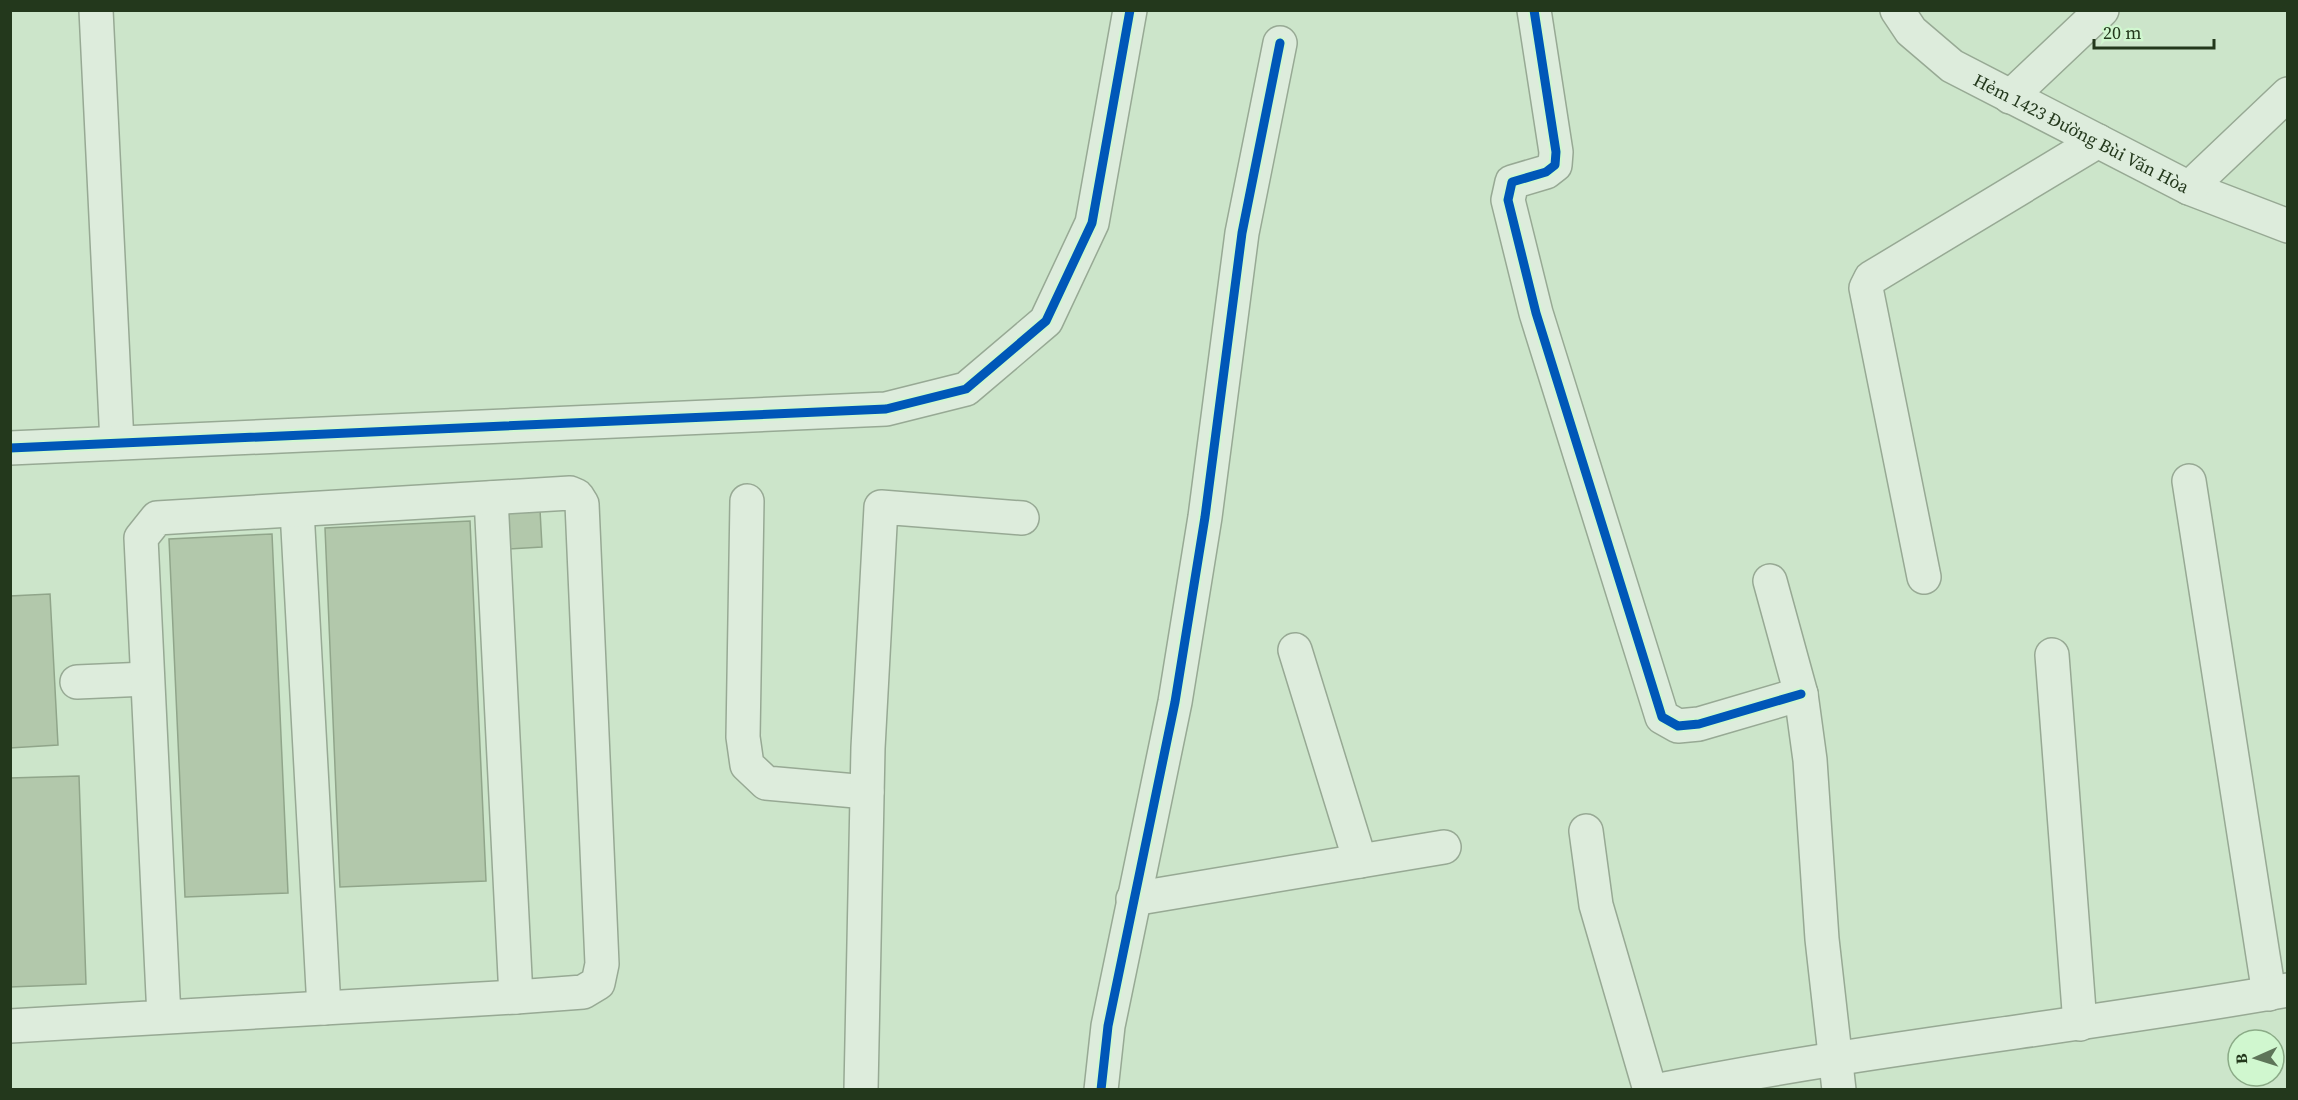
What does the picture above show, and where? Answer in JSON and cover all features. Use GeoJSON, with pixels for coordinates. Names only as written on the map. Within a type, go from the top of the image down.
{"type":"FeatureCollection","features":[{"type":"Feature","properties":{"kind":"street"},"geometry":{"type":"LineString","coordinates":[[96,10],[117,442]]}},
{"type":"Feature","properties":{"kind":"street"},"geometry":{"type":"LineString","coordinates":[[10,448],[886,409],[966,389],[1046,321],[1092,223],[1130,10]]}},
{"type":"Feature","properties":{"kind":"street"},"geometry":{"type":"LineString","coordinates":[[1534,10],[1556,152],[1555,165],[1546,172],[1512,182],[1508,200],[1536,313],[1662,717],[1678,726],[1699,724],[1801,694]]}},
{"type":"Feature","properties":{"kind":"street","name":"Hẻm 1423 Đường Bùi Văn Hòa"},"geometry":{"type":"LineString","coordinates":[[1896,10],[1911,31],[1952,66],[2189,188],[2288,226]]}},
{"type":"Feature","properties":{"kind":"street"},"geometry":{"type":"LineString","coordinates":[[2010,97],[2102,10]]}},
{"type":"Feature","properties":{"kind":"street"},"geometry":{"type":"LineString","coordinates":[[1101,1089],[1108,1026],[1174,702],[1207,506],[1242,233],[1280,44]]}},
{"type":"Feature","properties":{"kind":"street"},"geometry":{"type":"LineString","coordinates":[[2189,188],[2288,94]]}},
{"type":"Feature","properties":{"kind":"street"},"geometry":{"type":"LineString","coordinates":[[1924,577],[1866,288],[1871,278],[2098,141]]}},
{"type":"Feature","properties":{"kind":"street"},"geometry":{"type":"LineString","coordinates":[[1660,1089],[1836,1057],[2080,1024],[2278,992],[2190,482]]}},
{"type":"Feature","properties":{"kind":"street"},"geometry":{"type":"LineString","coordinates":[[10,1026],[516,997],[583,992],[598,983],[602,964],[582,504],[577,496],[570,493],[157,518],[141,538],[164,1017]]}},
{"type":"Feature","properties":{"kind":"street"},"geometry":{"type":"LineString","coordinates":[[491,498],[516,997]]}},
{"type":"Feature","properties":{"kind":"street"},"geometry":{"type":"LineString","coordinates":[[747,501],[743,737],[747,765],[766,783],[867,792]]}},
{"type":"Feature","properties":{"kind":"street"},"geometry":{"type":"LineString","coordinates":[[861,1089],[867,792],[881,507],[1022,518]]}},
{"type":"Feature","properties":{"kind":"street"},"geometry":{"type":"LineString","coordinates":[[297,510],[324,1008]]}},
{"type":"Feature","properties":{"kind":"street"},"geometry":{"type":"LineString","coordinates":[[1770,581],[1801,694],[1810,760],[1822,939],[1839,1089]]}},
{"type":"Feature","properties":{"kind":"street"},"geometry":{"type":"LineString","coordinates":[[1295,650],[1360,861]]}},
{"type":"Feature","properties":{"kind":"street"},"geometry":{"type":"LineString","coordinates":[[2052,654],[2080,1024]]}},
{"type":"Feature","properties":{"kind":"street"},"geometry":{"type":"LineString","coordinates":[[77,682],[147,679]]}},
{"type":"Feature","properties":{"kind":"street"},"geometry":{"type":"LineString","coordinates":[[1586,831],[1596,905],[1650,1089]]}},
{"type":"Feature","properties":{"kind":"street"},"geometry":{"type":"LineString","coordinates":[[1133,899],[1444,847]]}},
{"type":"Feature","properties":{"kind":"building"},"geometry":{"type":"Polygon","coordinates":[[[540,510],[542,547],[509,549],[506,512],[540,510]]]}},
{"type":"Feature","properties":{"kind":"building"},"geometry":{"type":"Polygon","coordinates":[[[470,521],[486,881],[340,887],[325,528],[470,521]]]}},
{"type":"Feature","properties":{"kind":"building"},"geometry":{"type":"Polygon","coordinates":[[[272,534],[288,893],[185,897],[169,539],[272,534]]]}},
{"type":"Feature","properties":{"kind":"building"},"geometry":{"type":"Polygon","coordinates":[[[50,594],[58,745],[10,748],[10,596],[50,594]]]}},
{"type":"Feature","properties":{"kind":"building"},"geometry":{"type":"Polygon","coordinates":[[[79,776],[86,984],[10,987],[10,778],[79,776]]]}},
{"type":"Feature","properties":{"kind":"cycle path"},"geometry":{"type":"LineString","coordinates":[[10,448],[886,409],[966,389],[1046,321],[1092,223],[1130,10]]}},
{"type":"Feature","properties":{"kind":"cycle path"},"geometry":{"type":"LineString","coordinates":[[1534,10],[1556,152],[1555,165],[1546,172],[1512,182],[1508,200],[1536,313],[1662,717],[1678,726],[1699,724],[1801,694]]}},
{"type":"Feature","properties":{"kind":"cycle path"},"geometry":{"type":"LineString","coordinates":[[1101,1090],[1108,1026],[1175,702],[1205,517],[1242,233],[1280,43]]}}]}
